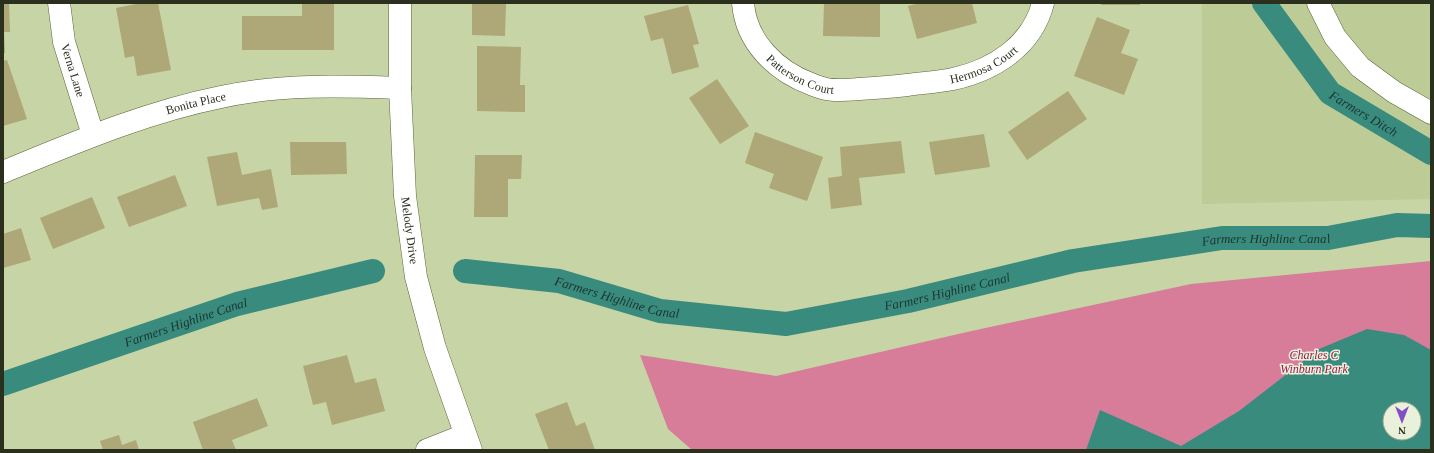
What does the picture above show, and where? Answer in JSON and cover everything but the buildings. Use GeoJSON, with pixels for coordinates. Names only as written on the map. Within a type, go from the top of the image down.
{"type":"FeatureCollection","features":[{"type":"Feature","properties":{"kind":"street","name":"Verna Lane"},"geometry":{"type":"LineString","coordinates":[[59,3],[64,42],[93,136]]}},
{"type":"Feature","properties":{"kind":"street","name":"Melody Drive"},"geometry":{"type":"LineString","coordinates":[[400,3],[400,88],[405,196],[416,277],[435,348],[468,443]]}},
{"type":"Feature","properties":{"kind":"street","name":"Patterson Court"},"geometry":{"type":"LineString","coordinates":[[743,3],[750,33],[757,44],[766,55],[786,72],[796,78],[825,89],[839,90],[896,86]]}},
{"type":"Feature","properties":{"kind":"street","name":"Hermosa Court"},"geometry":{"type":"LineString","coordinates":[[896,86],[952,79],[971,74],[996,63],[1008,56],[1026,38],[1041,12],[1043,3]]}},
{"type":"Feature","properties":{"kind":"street"},"geometry":{"type":"LineString","coordinates":[[1318,3],[1334,37],[1360,67],[1394,92],[1431,113]]}},
{"type":"Feature","properties":{"kind":"street","name":"Bonita Place"},"geometry":{"type":"LineString","coordinates":[[3,172],[93,136],[168,110],[222,96],[271,89],[310,86],[400,88]]}},
{"type":"Feature","properties":{"kind":"street"},"geometry":{"type":"LineString","coordinates":[[427,450],[468,443]]}},
{"type":"Feature","properties":{"kind":"shaded area"},"geometry":{"type":"Polygon","coordinates":[[[1202,3],[1431,3],[1431,199],[1202,204],[1202,3]]]}},
{"type":"Feature","properties":{"kind":"green space","name":"Charles C Winburn Park"},"geometry":{"type":"Polygon","coordinates":[[[1431,261],[1431,450],[692,450],[668,429],[640,355],[776,376],[967,332],[1191,284],[1431,261]]]}},
{"type":"Feature","properties":{"kind":"water"},"geometry":{"type":"Polygon","coordinates":[[[1367,329],[1404,335],[1431,350],[1430,450],[1086,450],[1100,410],[1181,446],[1239,411],[1319,349],[1367,329]]]}},
{"type":"Feature","properties":{"kind":"waterway","name":"Farmers Ditch"},"geometry":{"type":"LineString","coordinates":[[1264,3],[1330,93],[1431,153]]}},
{"type":"Feature","properties":{"kind":"waterway","name":"Farmers Highline Canal"},"geometry":{"type":"LineString","coordinates":[[465,271],[559,281],[660,311],[786,324],[908,301],[1073,261],[1222,238],[1328,238],[1397,225],[1431,226]]}},
{"type":"Feature","properties":{"kind":"waterway","name":"Farmers Highline Canal"},"geometry":{"type":"LineString","coordinates":[[3,384],[237,304],[373,271]]}}]}
